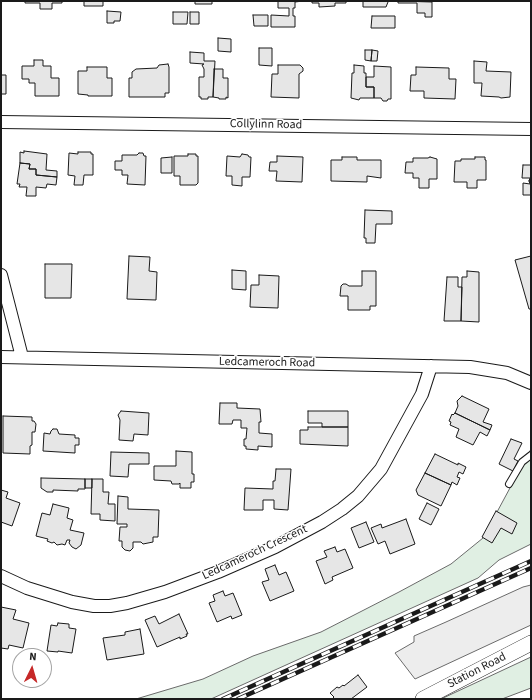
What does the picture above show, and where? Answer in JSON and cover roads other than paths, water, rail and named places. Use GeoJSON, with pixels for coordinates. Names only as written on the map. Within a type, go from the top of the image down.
{"type":"FeatureCollection","features":[{"type":"Feature","properties":{"kind":"street","name":"Collylinn Road"},"geometry":{"type":"LineString","coordinates":[[1,122],[531,129]]}},
{"type":"Feature","properties":{"kind":"street"},"geometry":{"type":"LineString","coordinates":[[1,275],[22,357]]}},
{"type":"Feature","properties":{"kind":"street","name":"Ledcameroch Road"},"geometry":{"type":"LineString","coordinates":[[1,357],[470,367],[507,373],[531,383]]}},
{"type":"Feature","properties":{"kind":"street","name":"Ledcameroch Crescent"},"geometry":{"type":"LineString","coordinates":[[1,576],[27,588],[72,602],[94,606],[110,606],[127,603],[165,592],[218,572],[275,547],[322,522],[358,496],[381,469],[422,394],[431,366]]}},
{"type":"Feature","properties":{"kind":"street","name":"Station Road"},"geometry":{"type":"LineString","coordinates":[[423,699],[531,643]]}},
{"type":"Feature","properties":{"kind":"lane"},"geometry":{"type":"LineString","coordinates":[[509,484],[522,462],[531,455]]}},
{"type":"Feature","properties":{"kind":"railway"},"geometry":{"type":"LineString","coordinates":[[223,699],[531,561]]}},
{"type":"Feature","properties":{"kind":"railway"},"geometry":{"type":"LineString","coordinates":[[238,699],[531,568]]}}]}
